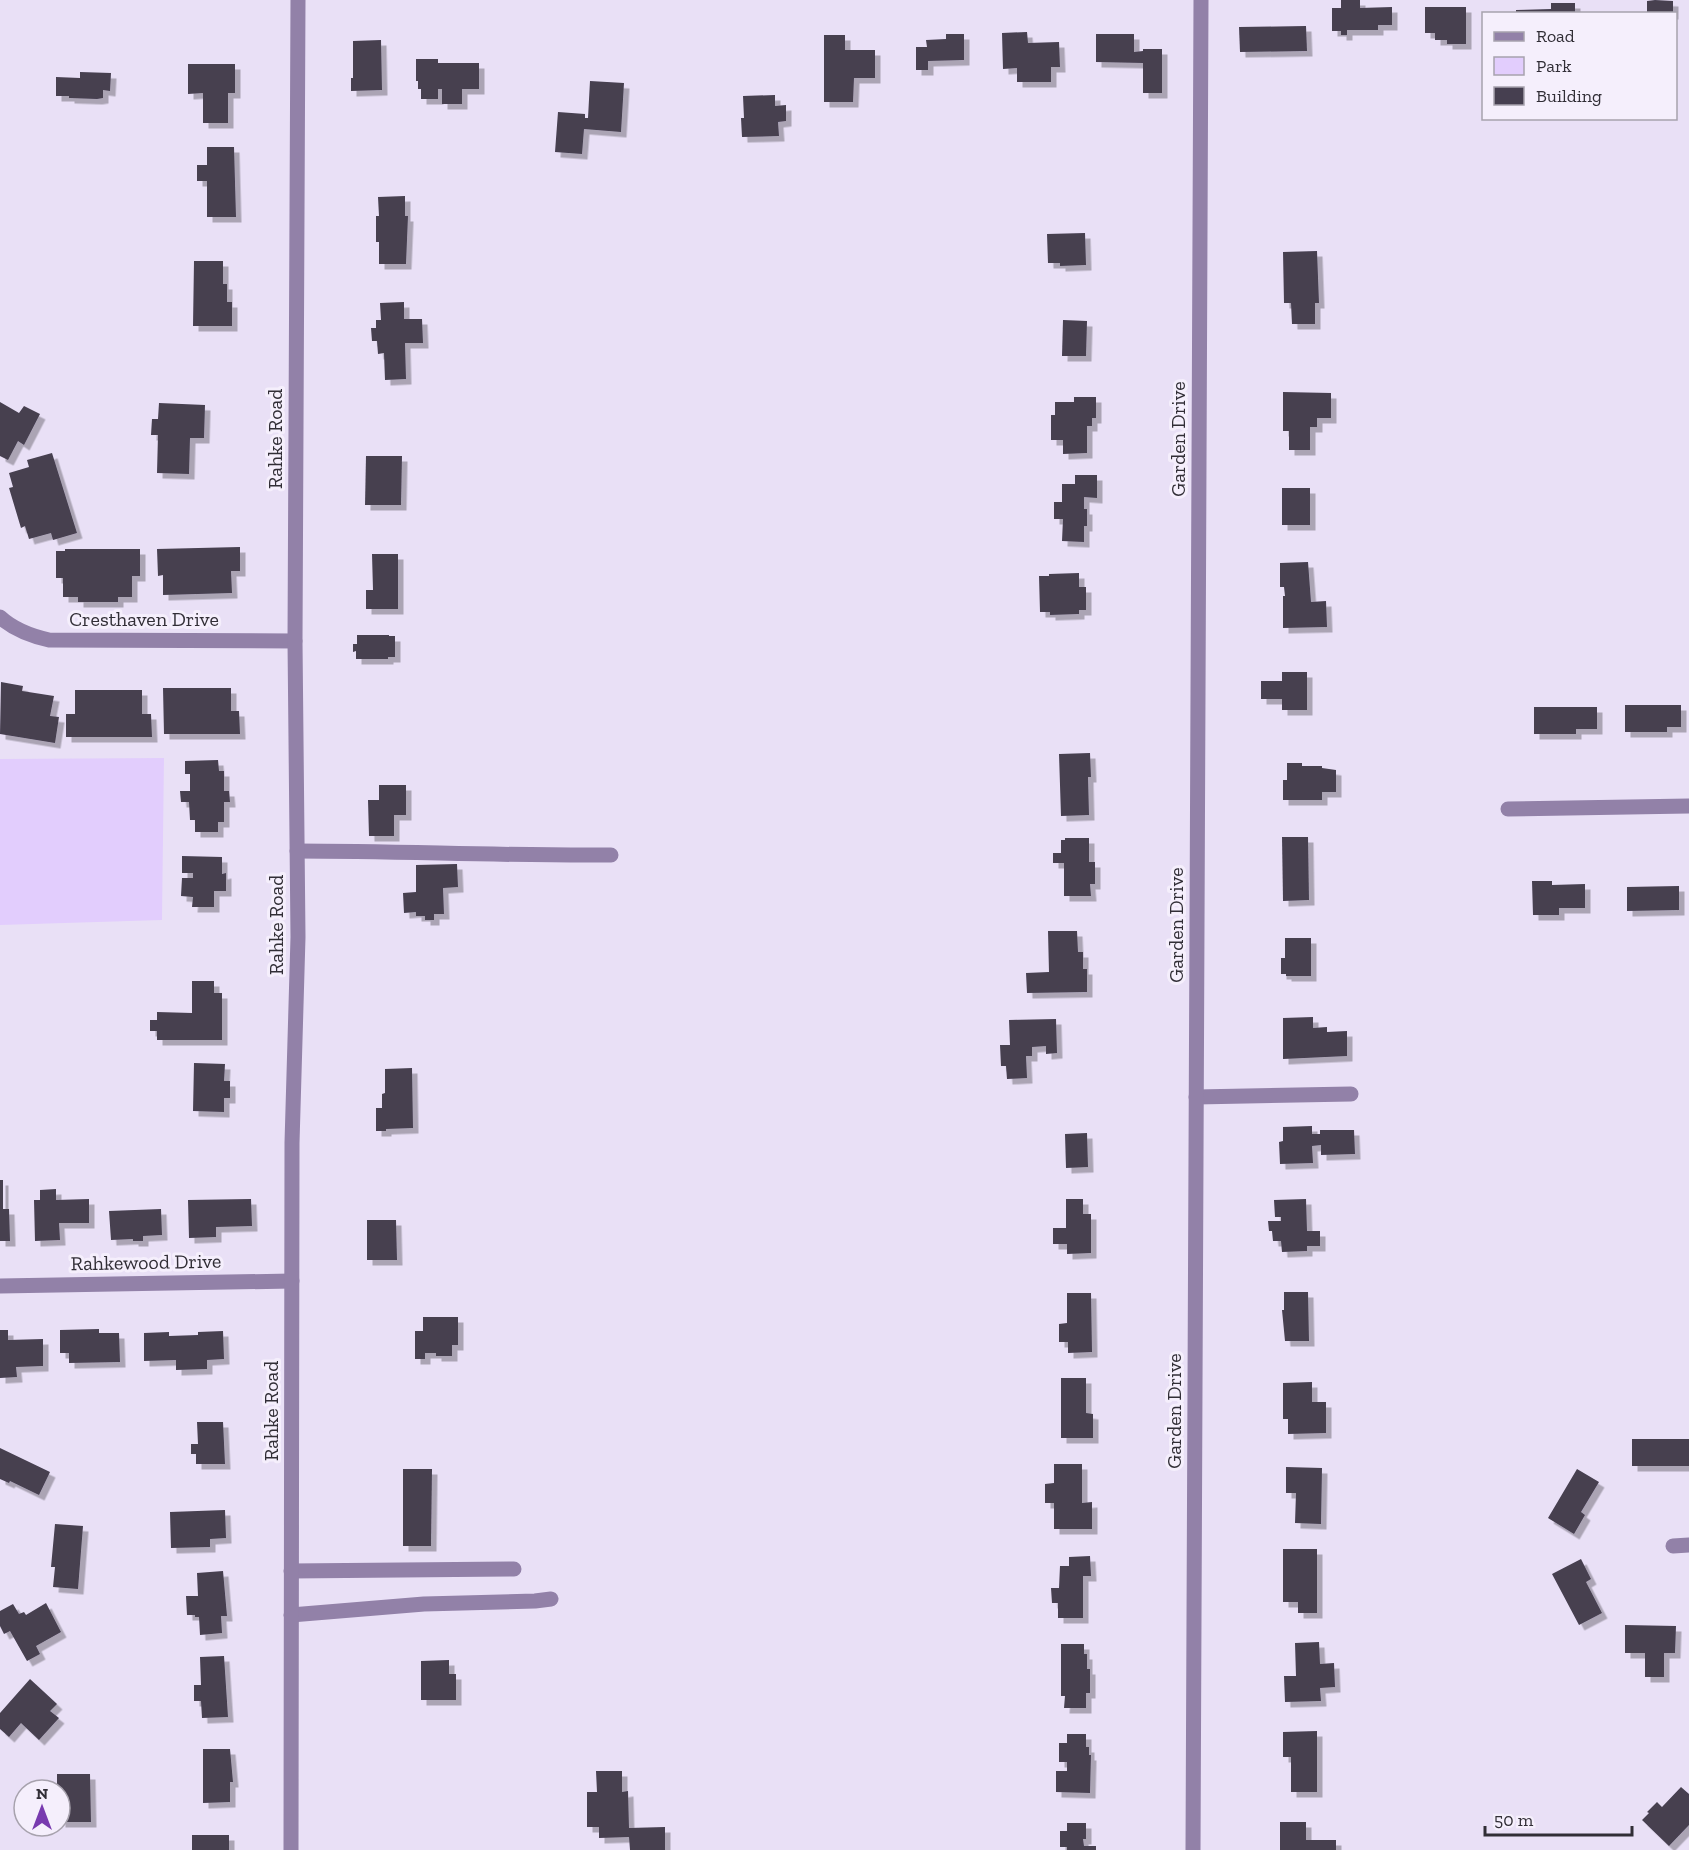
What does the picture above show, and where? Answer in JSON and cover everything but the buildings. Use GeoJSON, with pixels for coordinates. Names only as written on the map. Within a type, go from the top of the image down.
{"type":"FeatureCollection","features":[{"type":"Feature","properties":{"kind":"street","name":"Rahke Road"},"geometry":{"type":"LineString","coordinates":[[291,1850],[292,1143],[298,937],[295,641],[298,0]]}},
{"type":"Feature","properties":{"kind":"street","name":"Garden Drive"},"geometry":{"type":"LineString","coordinates":[[1193,1850],[1201,0]]}},
{"type":"Feature","properties":{"kind":"street","name":"Cresthaven Drive"},"geometry":{"type":"LineString","coordinates":[[0,617],[29,635],[49,640],[295,641]]}},
{"type":"Feature","properties":{"kind":"street"},"geometry":{"type":"LineString","coordinates":[[1508,809],[1689,806]]}},
{"type":"Feature","properties":{"kind":"street"},"geometry":{"type":"LineString","coordinates":[[297,851],[461,852],[515,856],[611,855]]}},
{"type":"Feature","properties":{"kind":"street"},"geometry":{"type":"LineString","coordinates":[[1196,1097],[1350,1094]]}},
{"type":"Feature","properties":{"kind":"street","name":"Rahkewood Drive"},"geometry":{"type":"LineString","coordinates":[[0,1286],[292,1281]]}},
{"type":"Feature","properties":{"kind":"street"},"geometry":{"type":"LineString","coordinates":[[1673,1545],[1689,1545]]}},
{"type":"Feature","properties":{"kind":"street"},"geometry":{"type":"LineString","coordinates":[[291,1570],[514,1569]]}},
{"type":"Feature","properties":{"kind":"street"},"geometry":{"type":"LineString","coordinates":[[291,1615],[424,1604],[551,1599]]}},
{"type":"Feature","properties":{"kind":"green space"},"geometry":{"type":"Polygon","coordinates":[[[164,758],[162,920],[0,925],[0,759],[164,758]]]}}]}
